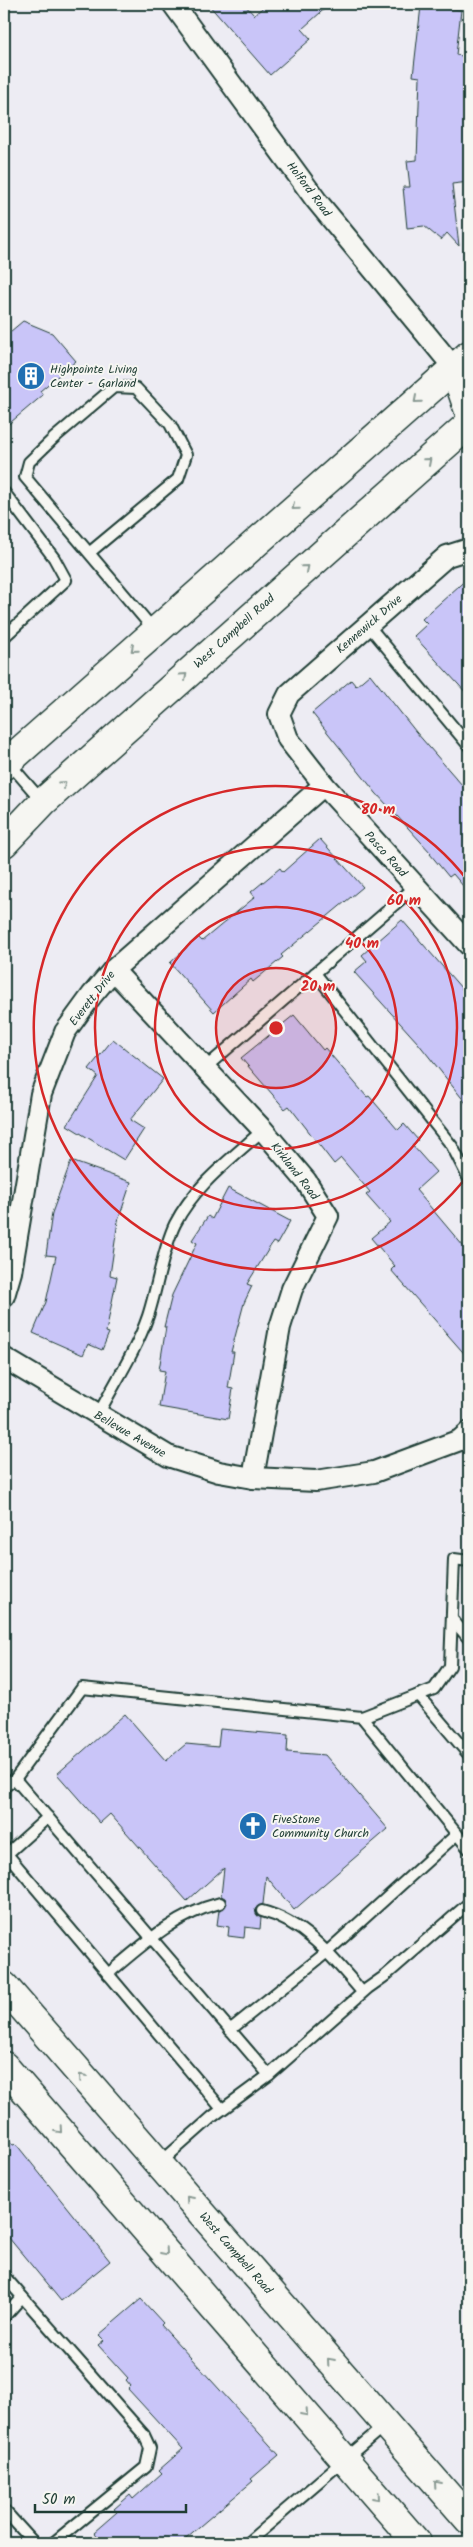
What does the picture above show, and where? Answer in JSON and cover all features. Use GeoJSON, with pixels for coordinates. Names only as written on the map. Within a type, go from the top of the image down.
{"type":"FeatureCollection","features":[{"type":"Feature","properties":{"kind":"main road","name":"Holford Road"},"geometry":{"type":"LineString","coordinates":[[464,367],[469,411]]}},
{"type":"Feature","properties":{"kind":"main road"},"geometry":{"type":"LineString","coordinates":[[5,761],[154,631],[464,367]]}},
{"type":"Feature","properties":{"kind":"main road","name":"West Campbell Road"},"geometry":{"type":"LineString","coordinates":[[4,843],[43,802],[469,424]]}},
{"type":"Feature","properties":{"kind":"main road","name":"West Campbell Road"},"geometry":{"type":"LineString","coordinates":[[4,1986],[469,2520]]}},
{"type":"Feature","properties":{"kind":"main road"},"geometry":{"type":"LineString","coordinates":[[4,2066],[417,2543]]}},
{"type":"Feature","properties":{"kind":"street","name":"Holford Road"},"geometry":{"type":"LineString","coordinates":[[173,4],[316,200],[464,367]]}},
{"type":"Feature","properties":{"kind":"street","name":"Kennewick Drive"},"geometry":{"type":"LineString","coordinates":[[279,714],[289,694],[447,556],[466,550],[469,552]]}},
{"type":"Feature","properties":{"kind":"street","name":"Pasco Road"},"geometry":{"type":"LineString","coordinates":[[279,714],[288,739],[324,785],[469,945]]}},
{"type":"Feature","properties":{"kind":"street","name":"Everett Drive"},"geometry":{"type":"LineString","coordinates":[[4,1296],[11,1272],[41,1094],[66,1032],[92,995],[113,970],[324,785]]}},
{"type":"Feature","properties":{"kind":"street","name":"Kirkland Road"},"geometry":{"type":"LineString","coordinates":[[113,970],[263,1130],[306,1181],[328,1216],[292,1289],[280,1327],[253,1478]]}},
{"type":"Feature","properties":{"kind":"street","name":"Bellevue Avenue"},"geometry":{"type":"LineString","coordinates":[[4,1358],[168,1456],[219,1472],[253,1478],[316,1481],[374,1472],[466,1441]]}},
{"type":"Feature","properties":{"kind":"lane"},"geometry":{"type":"LineString","coordinates":[[89,553],[178,479],[186,455],[170,424],[136,388],[114,387],[29,462],[25,477],[154,631]]}},
{"type":"Feature","properties":{"kind":"lane"},"geometry":{"type":"LineString","coordinates":[[4,492],[54,558],[66,580],[4,637]]}},
{"type":"Feature","properties":{"kind":"lane"},"geometry":{"type":"LineString","coordinates":[[368,625],[469,746]]}},
{"type":"Feature","properties":{"kind":"lane"},"geometry":{"type":"LineString","coordinates":[[5,761],[43,802]]}},
{"type":"Feature","properties":{"kind":"lane"},"geometry":{"type":"LineString","coordinates":[[205,1068],[416,886]]}},
{"type":"Feature","properties":{"kind":"lane"},"geometry":{"type":"LineString","coordinates":[[315,974],[452,1146],[469,1179]]}},
{"type":"Feature","properties":{"kind":"lane"},"geometry":{"type":"LineString","coordinates":[[98,1415],[138,1341],[148,1316],[174,1225],[190,1200],[206,1182],[263,1130]]}},
{"type":"Feature","properties":{"kind":"lane"},"geometry":{"type":"LineString","coordinates":[[4,1787],[15,1779],[82,1688],[362,1717],[434,1689],[450,1666],[454,1559],[469,1562]]}},
{"type":"Feature","properties":{"kind":"lane"},"geometry":{"type":"LineString","coordinates":[[452,1619],[469,1639]]}},
{"type":"Feature","properties":{"kind":"lane"},"geometry":{"type":"LineString","coordinates":[[418,1695],[469,1755]]}},
{"type":"Feature","properties":{"kind":"lane"},"geometry":{"type":"LineString","coordinates":[[362,1717],[469,1849]]}},
{"type":"Feature","properties":{"kind":"lane"},"geometry":{"type":"LineString","coordinates":[[15,1779],[268,2075]]}},
{"type":"Feature","properties":{"kind":"lane"},"geometry":{"type":"LineString","coordinates":[[48,1817],[7,1854],[222,2109]]}},
{"type":"Feature","properties":{"kind":"lane"},"geometry":{"type":"LineString","coordinates":[[230,2030],[327,1952],[457,1834]]}},
{"type":"Feature","properties":{"kind":"lane"},"geometry":{"type":"LineString","coordinates":[[108,1974],[151,1938],[196,1910],[220,1903]]}},
{"type":"Feature","properties":{"kind":"lane"},"geometry":{"type":"LineString","coordinates":[[159,2165],[222,2109],[268,2075],[362,1992],[385,1976],[469,1903]]}},
{"type":"Feature","properties":{"kind":"lane"},"geometry":{"type":"LineString","coordinates":[[262,1911],[279,1915],[308,1935],[327,1952],[362,1992]]}},
{"type":"Feature","properties":{"kind":"lane"},"geometry":{"type":"LineString","coordinates":[[4,2276],[144,2435],[150,2448],[146,2467],[53,2543]]}},
{"type":"Feature","properties":{"kind":"lane"},"geometry":{"type":"LineString","coordinates":[[4,2317],[22,2297]]}},
{"type":"Feature","properties":{"kind":"lane"},"geometry":{"type":"LineString","coordinates":[[247,2543],[386,2425]]}},
{"type":"Feature","properties":{"kind":"lane"},"geometry":{"type":"LineString","coordinates":[[4,2510],[34,2543]]}},
{"type":"Feature","properties":{"kind":"building"},"geometry":{"type":"Polygon","coordinates":[[[208,4],[244,4],[254,15],[267,4],[330,4],[302,29],[311,39],[270,75],[208,4]]]}},
{"type":"Feature","properties":{"kind":"building"},"geometry":{"type":"Polygon","coordinates":[[[421,6],[461,10],[456,55],[469,57],[469,182],[452,184],[459,246],[447,233],[441,240],[424,226],[407,228],[403,187],[410,187],[407,161],[417,160],[420,77],[413,76],[421,6]]]}},
{"type":"Feature","properties":{"kind":"building","name":"Highpointe Living Center - Garland"},"geometry":{"type":"Polygon","coordinates":[[[23,321],[52,333],[76,361],[40,391],[43,395],[4,428],[4,337],[23,321]]]}},
{"type":"Feature","properties":{"kind":"building"},"geometry":{"type":"Polygon","coordinates":[[[469,577],[469,696],[414,636],[427,624],[422,619],[469,577]]]}},
{"type":"Feature","properties":{"kind":"building"},"geometry":{"type":"Polygon","coordinates":[[[370,674],[416,732],[469,793],[469,893],[453,874],[449,877],[431,853],[376,793],[312,713],[351,680],[356,686],[370,674]]]}},
{"type":"Feature","properties":{"kind":"building"},"geometry":{"type":"Polygon","coordinates":[[[320,839],[363,887],[281,955],[283,957],[253,982],[251,979],[214,1012],[170,963],[198,937],[202,941],[255,897],[251,892],[280,868],[283,872],[320,839]]]}},
{"type":"Feature","properties":{"kind":"building"},"geometry":{"type":"Polygon","coordinates":[[[402,920],[469,997],[469,1107],[418,1043],[354,972],[367,961],[362,955],[402,920]]]}},
{"type":"Feature","properties":{"kind":"building"},"geometry":{"type":"Polygon","coordinates":[[[294,1015],[323,1050],[325,1048],[398,1130],[404,1124],[418,1140],[412,1145],[436,1172],[416,1190],[469,1253],[469,1359],[391,1270],[395,1266],[371,1238],[390,1222],[366,1195],[370,1192],[341,1158],[334,1164],[289,1106],[285,1109],[241,1058],[294,1015]]]}},
{"type":"Feature","properties":{"kind":"building"},"geometry":{"type":"Polygon","coordinates":[[[113,1039],[163,1079],[130,1120],[144,1129],[124,1160],[67,1125],[98,1076],[89,1069],[113,1039]]]}},
{"type":"Feature","properties":{"kind":"building"},"geometry":{"type":"Polygon","coordinates":[[[71,1161],[131,1182],[118,1221],[110,1275],[117,1277],[106,1332],[109,1333],[102,1350],[88,1344],[83,1355],[33,1333],[46,1302],[56,1256],[46,1255],[52,1213],[71,1161]]]}},
{"type":"Feature","properties":{"kind":"building"},"geometry":{"type":"Polygon","coordinates":[[[228,1188],[290,1221],[277,1244],[273,1242],[247,1284],[252,1286],[244,1303],[231,1352],[234,1352],[228,1388],[233,1389],[228,1419],[159,1407],[165,1371],[159,1370],[166,1327],[164,1327],[172,1295],[197,1243],[192,1240],[208,1216],[212,1219],[228,1188]]]}},
{"type":"Feature","properties":{"kind":"building","name":"FiveStone Community Church"},"geometry":{"type":"Polygon","coordinates":[[[125,1714],[166,1761],[186,1744],[218,1747],[220,1729],[288,1735],[287,1752],[325,1755],[388,1829],[294,1910],[266,1876],[263,1904],[255,1909],[257,1915],[261,1918],[260,1929],[245,1927],[244,1938],[228,1936],[229,1927],[217,1925],[219,1910],[227,1904],[225,1898],[221,1896],[224,1868],[187,1901],[110,1814],[100,1823],[57,1774],[125,1714]]]}},
{"type":"Feature","properties":{"kind":"building"},"geometry":{"type":"Polygon","coordinates":[[[4,2134],[13,2145],[16,2144],[110,2261],[61,2301],[4,2232],[4,2134]]]}},
{"type":"Feature","properties":{"kind":"building"},"geometry":{"type":"Polygon","coordinates":[[[141,2299],[163,2323],[161,2325],[279,2455],[251,2479],[253,2481],[180,2543],[104,2543],[94,2532],[117,2512],[114,2509],[130,2495],[133,2499],[162,2473],[159,2470],[183,2449],[128,2389],[131,2386],[126,2380],[128,2378],[98,2345],[104,2340],[99,2335],[141,2299]]]}},
{"type":"Feature","properties":{"kind":"place","name":"Highpointe Living Center - Garland"},"geometry":{"type":"Point","coordinates":[31,376]}},
{"type":"Feature","properties":{"kind":"place","name":"FiveStone Community Church"},"geometry":{"type":"Point","coordinates":[253,1826]}}]}
